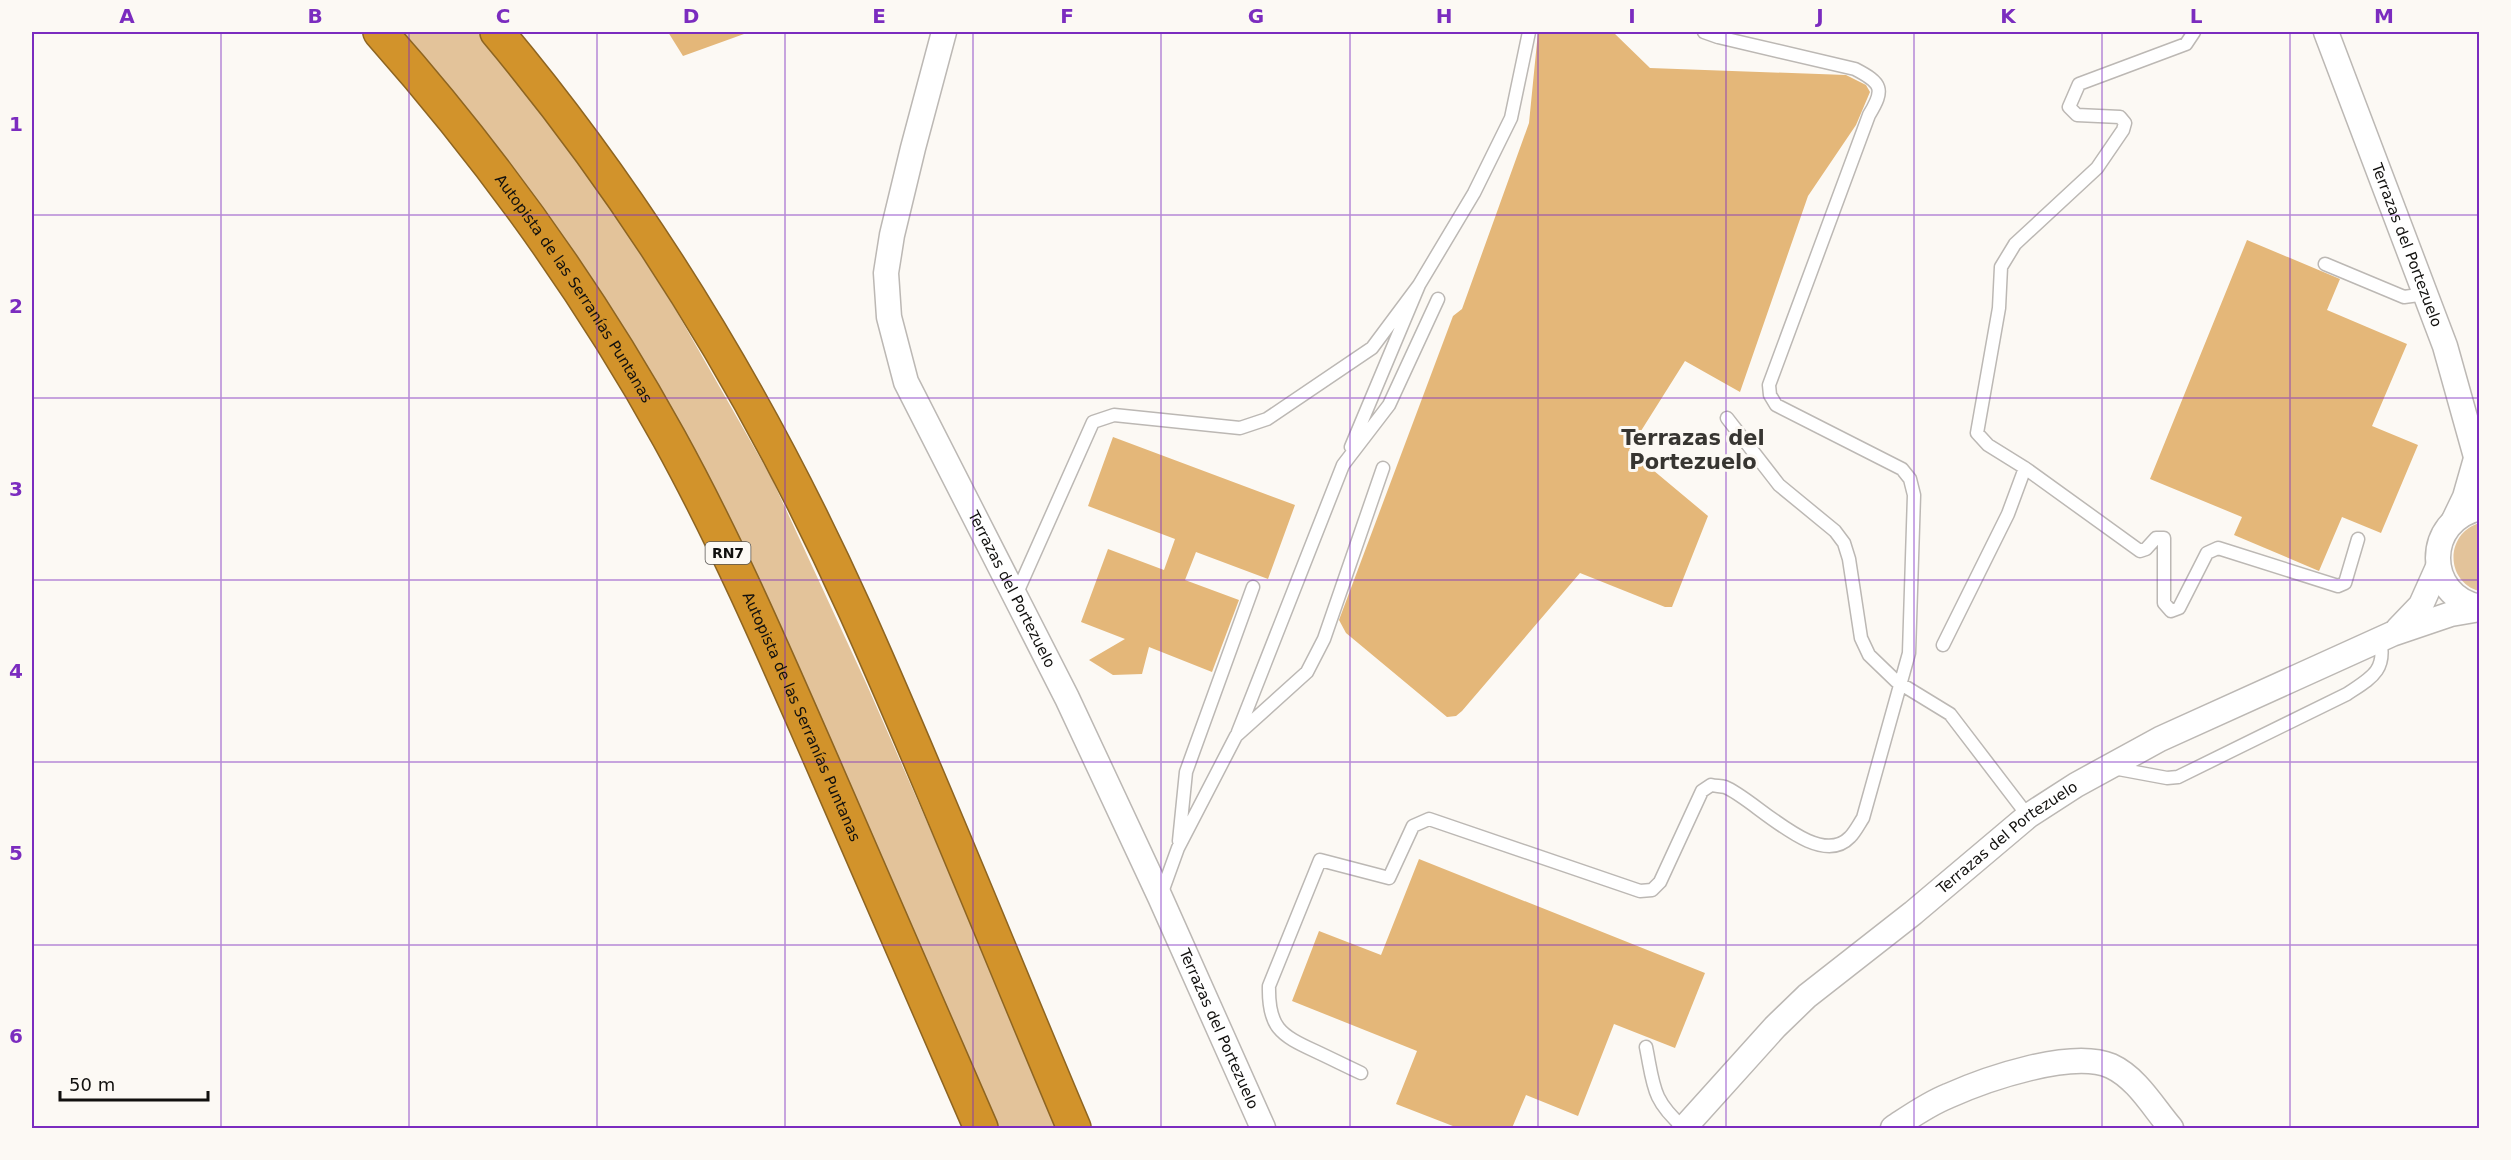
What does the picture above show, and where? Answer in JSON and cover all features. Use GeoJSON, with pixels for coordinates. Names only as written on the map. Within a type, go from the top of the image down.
{"type":"FeatureCollection","features":[{"type":"Feature","properties":{"kind":"highway","name":"Autopista de las Serranías Puntanas"},"geometry":{"type":"LineString","coordinates":[[380,32],[470,136],[576,288],[667,435],[751,599],[981,1128]]}},
{"type":"Feature","properties":{"kind":"highway"},"geometry":{"type":"LineString","coordinates":[[497,32],[602,167],[676,281],[754,410],[854,609],[1074,1128]]}},
{"type":"Feature","properties":{"kind":"street","name":"Terrazas del Portezuelo"},"geometry":{"type":"LineString","coordinates":[[945,32],[891,235],[886,273],[889,317],[906,382],[1067,698],[1160,897],[1263,1128]]}},
{"type":"Feature","properties":{"kind":"street","name":"Terrazas del Portezuelo"},"geometry":{"type":"LineString","coordinates":[[2326,32],[2445,346],[2477,466],[2454,520],[2443,534],[2438,550],[2438,567],[2444,583],[2455,597],[2480,608]]}},
{"type":"Feature","properties":{"kind":"street"},"geometry":{"type":"LineString","coordinates":[[2454,520],[2468,511],[2480,508]]}},
{"type":"Feature","properties":{"kind":"street","name":"Terrazas del Portezuelo"},"geometry":{"type":"LineString","coordinates":[[2386,637],[2421,605],[2438,567]]}},
{"type":"Feature","properties":{"kind":"street","name":"Terrazas del Portezuelo"},"geometry":{"type":"LineString","coordinates":[[1684,1128],[1775,1027],[1808,996],[1913,913],[2028,816],[2106,767],[2160,739],[2386,637],[2451,614],[2480,608]]}},
{"type":"Feature","properties":{"kind":"street"},"geometry":{"type":"LineString","coordinates":[[1893,1128],[1947,1096],[1996,1078],[2067,1060],[2083,1059],[2098,1061],[2122,1072],[2133,1081],[2170,1128]]}},
{"type":"Feature","properties":{"kind":"lane"},"geometry":{"type":"LineString","coordinates":[[1016,596],[1093,422],[1114,415],[1240,428],[1267,419],[1372,348],[1419,285],[1474,193],[1511,118],[1529,32]]}},
{"type":"Feature","properties":{"kind":"lane"},"geometry":{"type":"LineString","coordinates":[[1361,1073],[1286,1037],[1271,1016],[1269,1006],[1269,986],[1320,860],[1389,878],[1413,826],[1430,819],[1640,891],[1652,890],[1660,882],[1702,791],[1711,785],[1725,788],[1808,842],[1831,846],[1839,844],[1849,839],[1863,818],[1909,653],[1914,495],[1910,479],[1902,469],[1776,405],[1770,395],[1769,385],[1869,115],[1880,97],[1879,88],[1872,78],[1855,69],[1704,32]]}},
{"type":"Feature","properties":{"kind":"lane"},"geometry":{"type":"LineString","coordinates":[[2194,32],[2186,44],[2079,84],[2070,99],[2068,107],[2077,115],[2120,117],[2125,123],[2123,130],[2097,168],[2015,244],[2001,267],[1998,308],[1977,433],[1988,445],[2025,468],[2140,551],[2146,549],[2156,538],[2164,538],[2164,603],[2171,611],[2179,608],[2207,553],[2218,548],[2338,586],[2344,583],[2358,539]]}},
{"type":"Feature","properties":{"kind":"lane"},"geometry":{"type":"LineString","coordinates":[[2325,264],[2404,297],[2426,294]]}},
{"type":"Feature","properties":{"kind":"lane"},"geometry":{"type":"LineString","coordinates":[[1160,897],[1178,848],[1236,736],[1343,465],[1419,285]]}},
{"type":"Feature","properties":{"kind":"lane"},"geometry":{"type":"LineString","coordinates":[[1343,465],[1389,405],[1438,299]]}},
{"type":"Feature","properties":{"kind":"lane"},"geometry":{"type":"LineString","coordinates":[[1727,418],[1779,485],[1835,531],[1844,543],[1849,559],[1861,638],[1869,655],[1901,684],[1950,714],[2028,816]]}},
{"type":"Feature","properties":{"kind":"lane"},"geometry":{"type":"LineString","coordinates":[[1236,736],[1307,672],[1324,639],[1383,468]]}},
{"type":"Feature","properties":{"kind":"lane"},"geometry":{"type":"LineString","coordinates":[[1943,645],[2008,514],[2025,468]]}},
{"type":"Feature","properties":{"kind":"lane"},"geometry":{"type":"LineString","coordinates":[[1178,848],[1186,772],[1253,587]]}},
{"type":"Feature","properties":{"kind":"lane"},"geometry":{"type":"LineString","coordinates":[[2106,767],[2167,778],[2178,777],[2347,694],[2371,677],[2381,664],[2386,637]]}},
{"type":"Feature","properties":{"kind":"lane"},"geometry":{"type":"LineString","coordinates":[[1646,1047],[1657,1097],[1664,1111],[1684,1128]]}},
{"type":"Feature","properties":{"kind":"shaded area"},"geometry":{"type":"Polygon","coordinates":[[[401,32],[477,32],[563,133],[674,307],[771,477],[867,685],[1061,1128],[994,1128],[560,237],[414,44],[401,32]]]}},
{"type":"Feature","properties":{"kind":"shaded area"},"geometry":{"type":"Polygon","coordinates":[[[2480,523],[2479,591],[2468,586],[2460,578],[2455,568],[2454,557],[2455,547],[2460,537],[2468,529],[2480,523]]]}},
{"type":"Feature","properties":{"kind":"building"},"geometry":{"type":"Polygon","coordinates":[[[668,32],[744,32],[744,34],[683,56],[668,32]]]}},
{"type":"Feature","properties":{"kind":"building"},"geometry":{"type":"Polygon","coordinates":[[[1538,32],[1613,32],[1650,68],[1846,75],[1866,85],[1870,92],[1856,125],[1808,196],[1740,392],[1685,361],[1629,450],[1708,516],[1672,607],[1665,607],[1580,573],[1462,711],[1456,716],[1447,717],[1346,633],[1339,620],[1453,316],[1462,309],[1529,123],[1538,32]]]}},
{"type":"Feature","properties":{"kind":"building"},"geometry":{"type":"Polygon","coordinates":[[[2247,240],[2340,279],[2327,310],[2407,344],[2372,426],[2418,445],[2381,533],[2342,517],[2319,571],[2234,535],[2242,517],[2150,479],[2247,240]]]}},
{"type":"Feature","properties":{"kind":"building"},"geometry":{"type":"Polygon","coordinates":[[[1113,437],[1295,505],[1268,579],[1196,552],[1185,580],[1239,600],[1212,672],[1149,647],[1142,674],[1113,675],[1089,660],[1125,639],[1081,622],[1108,549],[1164,570],[1175,539],[1088,506],[1113,437]]]}},
{"type":"Feature","properties":{"kind":"building"},"geometry":{"type":"Polygon","coordinates":[[[1419,859],[1705,973],[1675,1048],[1614,1024],[1578,1116],[1526,1095],[1512,1128],[1458,1128],[1396,1104],[1417,1051],[1292,1001],[1319,931],[1381,955],[1419,859]]]}},
{"type":"Feature","properties":{"kind":"district","name":"Terrazas del Portezuelo"},"geometry":{"type":"Point","coordinates":[1693,450]}}]}
